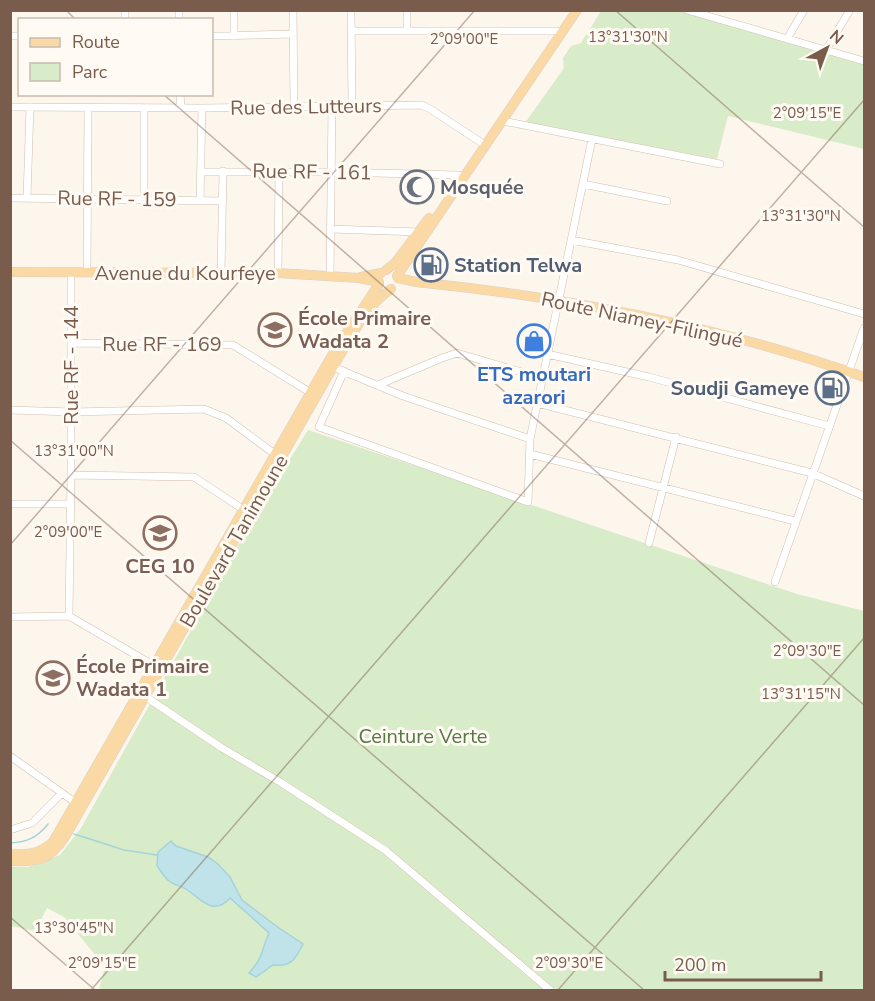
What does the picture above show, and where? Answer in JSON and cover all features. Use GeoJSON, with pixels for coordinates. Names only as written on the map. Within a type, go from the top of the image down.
{"type":"FeatureCollection","features":[{"type":"Feature","properties":{"kind":"main road","name":"Boulevard Tanimoune"},"geometry":{"type":"LineString","coordinates":[[159,669],[244,510],[256,496],[276,455],[341,340],[381,277],[395,263],[482,143],[570,10]]}},
{"type":"Feature","properties":{"kind":"main road"},"geometry":{"type":"LineString","coordinates":[[398,277],[392,270],[381,277],[384,289],[393,288],[398,283],[398,277],[413,252],[578,10]]}},
{"type":"Feature","properties":{"kind":"main road"},"geometry":{"type":"LineString","coordinates":[[413,252],[408,270],[416,282]]}},
{"type":"Feature","properties":{"kind":"main road","name":"Avenue du Kourfeye"},"geometry":{"type":"LineString","coordinates":[[10,272],[221,272],[381,277]]}},
{"type":"Feature","properties":{"kind":"main road","name":"Route Niamey-Filingué"},"geometry":{"type":"LineString","coordinates":[[398,277],[416,282],[559,300],[743,341],[864,377]]}},
{"type":"Feature","properties":{"kind":"main road","name":"Route Niamey-Filingué"},"geometry":{"type":"LineString","coordinates":[[393,288],[416,282]]}},
{"type":"Feature","properties":{"kind":"main road","name":"Boulevard Tanimoune"},"geometry":{"type":"LineString","coordinates":[[10,854],[28,855],[42,851],[53,842],[159,669],[256,496],[333,367],[366,315],[384,294],[393,288]]}},
{"type":"Feature","properties":{"kind":"main road","name":"Boulevard Tanimoune"},"geometry":{"type":"LineString","coordinates":[[10,861],[37,860],[57,849],[82,810],[143,694]]}},
{"type":"Feature","properties":{"kind":"street"},"geometry":{"type":"LineString","coordinates":[[234,10],[234,36]]}},
{"type":"Feature","properties":{"kind":"street"},"geometry":{"type":"LineString","coordinates":[[293,10],[294,107]]}},
{"type":"Feature","properties":{"kind":"street"},"geometry":{"type":"LineString","coordinates":[[351,10],[352,107]]}},
{"type":"Feature","properties":{"kind":"street"},"geometry":{"type":"LineString","coordinates":[[407,10],[407,31]]}},
{"type":"Feature","properties":{"kind":"street"},"geometry":{"type":"LineString","coordinates":[[687,10],[864,61]]}},
{"type":"Feature","properties":{"kind":"street"},"geometry":{"type":"LineString","coordinates":[[787,39],[804,10]]}},
{"type":"Feature","properties":{"kind":"street"},"geometry":{"type":"LineString","coordinates":[[826,50],[850,10]]}},
{"type":"Feature","properties":{"kind":"street"},"geometry":{"type":"LineString","coordinates":[[351,31],[557,31]]}},
{"type":"Feature","properties":{"kind":"street"},"geometry":{"type":"LineString","coordinates":[[213,36],[293,34]]}},
{"type":"Feature","properties":{"kind":"street"},"geometry":{"type":"LineString","coordinates":[[180,96],[181,108]]}},
{"type":"Feature","properties":{"kind":"street","name":"Rue des Lutteurs"},"geometry":{"type":"LineString","coordinates":[[10,107],[426,106],[482,143]]}},
{"type":"Feature","properties":{"kind":"street"},"geometry":{"type":"LineString","coordinates":[[27,198],[30,107]]}},
{"type":"Feature","properties":{"kind":"street"},"geometry":{"type":"LineString","coordinates":[[330,276],[332,107]]}},
{"type":"Feature","properties":{"kind":"street"},"geometry":{"type":"LineString","coordinates":[[87,272],[88,108]]}},
{"type":"Feature","properties":{"kind":"street"},"geometry":{"type":"LineString","coordinates":[[144,108],[144,200]]}},
{"type":"Feature","properties":{"kind":"street"},"geometry":{"type":"LineString","coordinates":[[200,201],[202,108]]}},
{"type":"Feature","properties":{"kind":"street"},"geometry":{"type":"LineString","coordinates":[[503,121],[720,164]]}},
{"type":"Feature","properties":{"kind":"street"},"geometry":{"type":"LineString","coordinates":[[344,371],[319,427],[528,502],[530,440],[592,139]]}},
{"type":"Feature","properties":{"kind":"street"},"geometry":{"type":"LineString","coordinates":[[221,272],[223,171]]}},
{"type":"Feature","properties":{"kind":"street"},"geometry":{"type":"LineString","coordinates":[[278,273],[279,171]]}},
{"type":"Feature","properties":{"kind":"street","name":"Rue RF - 161"},"geometry":{"type":"LineString","coordinates":[[201,172],[279,171],[459,175]]}},
{"type":"Feature","properties":{"kind":"street"},"geometry":{"type":"LineString","coordinates":[[583,184],[667,201]]}},
{"type":"Feature","properties":{"kind":"street","name":"Rue RF - 159"},"geometry":{"type":"LineString","coordinates":[[10,198],[223,201]]}},
{"type":"Feature","properties":{"kind":"street"},"geometry":{"type":"LineString","coordinates":[[331,229],[419,231]]}},
{"type":"Feature","properties":{"kind":"street"},"geometry":{"type":"LineString","coordinates":[[571,240],[678,260],[864,314]]}},
{"type":"Feature","properties":{"kind":"street","name":"Rue RF - 144"},"geometry":{"type":"LineString","coordinates":[[69,616],[72,412],[71,272]]}},
{"type":"Feature","properties":{"kind":"street"},"geometry":{"type":"LineString","coordinates":[[775,582],[864,327]]}},
{"type":"Feature","properties":{"kind":"street","name":"Rue RF - 169"},"geometry":{"type":"LineString","coordinates":[[72,344],[226,343],[233,345],[311,393]]}},
{"type":"Feature","properties":{"kind":"street"},"geometry":{"type":"LineString","coordinates":[[378,385],[457,353],[542,378]]}},
{"type":"Feature","properties":{"kind":"street"},"geometry":{"type":"LineString","coordinates":[[548,354],[649,377],[829,426]]}},
{"type":"Feature","properties":{"kind":"street"},"geometry":{"type":"LineString","coordinates":[[333,367],[403,396],[530,440]]}},
{"type":"Feature","properties":{"kind":"street"},"geometry":{"type":"LineString","coordinates":[[537,403],[812,473],[864,496]]}},
{"type":"Feature","properties":{"kind":"street"},"geometry":{"type":"LineString","coordinates":[[10,410],[72,412],[204,409],[226,418],[276,455]]}},
{"type":"Feature","properties":{"kind":"street"},"geometry":{"type":"LineString","coordinates":[[649,543],[676,437]]}},
{"type":"Feature","properties":{"kind":"street"},"geometry":{"type":"LineString","coordinates":[[530,454],[795,521]]}},
{"type":"Feature","properties":{"kind":"street"},"geometry":{"type":"LineString","coordinates":[[71,476],[194,477],[244,510]]}},
{"type":"Feature","properties":{"kind":"street"},"geometry":{"type":"LineString","coordinates":[[10,504],[71,504]]}},
{"type":"Feature","properties":{"kind":"street"},"geometry":{"type":"LineString","coordinates":[[10,617],[69,616],[159,669]]}},
{"type":"Feature","properties":{"kind":"street"},"geometry":{"type":"LineString","coordinates":[[143,694],[222,748],[280,782],[385,850],[550,990]]}},
{"type":"Feature","properties":{"kind":"street"},"geometry":{"type":"LineString","coordinates":[[10,756],[76,803]]}},
{"type":"Feature","properties":{"kind":"street"},"geometry":{"type":"LineString","coordinates":[[10,830],[32,823],[62,793]]}},
{"type":"Feature","properties":{"kind":"green space"},"geometry":{"type":"Polygon","coordinates":[[[601,11],[679,11],[864,65],[864,149],[728,116],[717,159],[525,123],[564,68],[563,58],[571,46],[581,43],[601,11]]]}},
{"type":"Feature","properties":{"kind":"green space","name":"Ceinture Verte"},"geometry":{"type":"Polygon","coordinates":[[[308,430],[797,594],[864,611],[864,990],[99,990],[105,967],[64,917],[47,908],[35,931],[11,926],[10,867],[28,867],[60,855],[81,828],[254,517],[308,430]]]}},
{"type":"Feature","properties":{"kind":"water"},"geometry":{"type":"Polygon","coordinates":[[[171,841],[176,846],[208,857],[218,864],[230,877],[242,900],[303,944],[295,958],[284,965],[273,965],[256,977],[249,973],[260,958],[269,933],[230,898],[218,906],[213,906],[167,879],[157,866],[158,852],[171,841]]]}},
{"type":"Feature","properties":{"kind":"waterway"},"geometry":{"type":"LineString","coordinates":[[10,843],[22,842],[31,838],[40,833],[48,824]]}},
{"type":"Feature","properties":{"kind":"waterway"},"geometry":{"type":"LineString","coordinates":[[74,834],[124,850],[157,855]]}},
{"type":"Feature","properties":{"kind":"place","name":"Mosquée"},"geometry":{"type":"Point","coordinates":[417,187]}},
{"type":"Feature","properties":{"kind":"place","name":"Station Telwa"},"geometry":{"type":"Point","coordinates":[431,265]}},
{"type":"Feature","properties":{"kind":"place","name":"École Primaire Wadata 2"},"geometry":{"type":"Point","coordinates":[275,330]}},
{"type":"Feature","properties":{"kind":"place","name":"ETS moutari azarori"},"geometry":{"type":"Point","coordinates":[534,341]}},
{"type":"Feature","properties":{"kind":"place","name":"Soudji Gameye"},"geometry":{"type":"Point","coordinates":[832,388]}},
{"type":"Feature","properties":{"kind":"place","name":"CEG 10"},"geometry":{"type":"Point","coordinates":[160,533]}},
{"type":"Feature","properties":{"kind":"place","name":"École Primaire Wadata 1"},"geometry":{"type":"Point","coordinates":[53,678]}}]}
